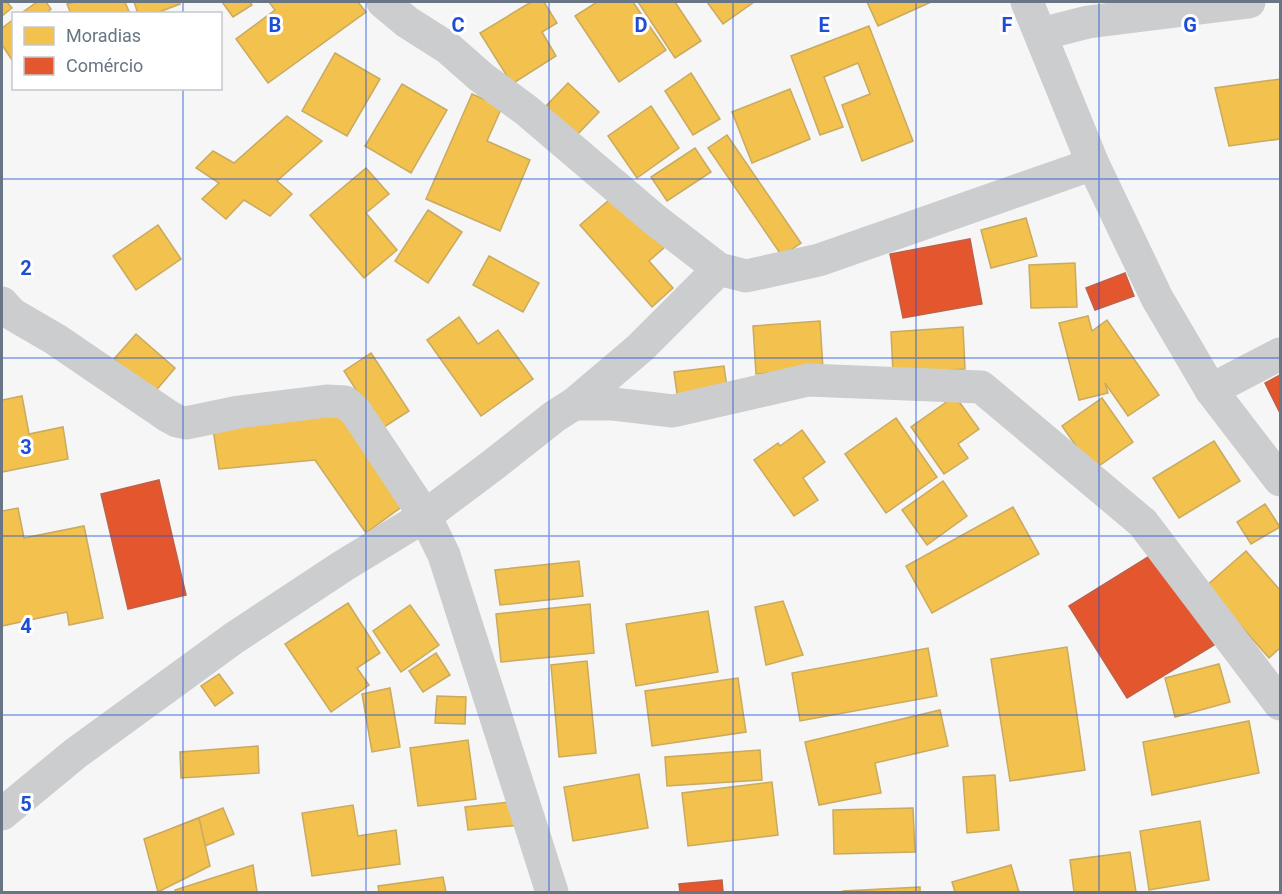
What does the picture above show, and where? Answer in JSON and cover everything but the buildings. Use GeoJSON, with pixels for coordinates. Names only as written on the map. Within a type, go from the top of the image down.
{"type":"FeatureCollection","features":[{"type":"Feature","properties":{"kind":"street"},"geometry":{"type":"LineString","coordinates":[[383,2],[407,22],[448,48],[481,77],[526,110],[654,219],[719,269],[746,276],[819,260],[1093,164]]}},
{"type":"Feature","properties":{"kind":"street"},"geometry":{"type":"LineString","coordinates":[[1027,2],[1093,164],[1157,298],[1211,390],[1281,480]]}},
{"type":"Feature","properties":{"kind":"street"},"geometry":{"type":"LineString","coordinates":[[1041,34],[1087,12],[1249,2]]}},
{"type":"Feature","properties":{"kind":"street"},"geometry":{"type":"LineString","coordinates":[[2,814],[76,753],[234,638],[343,566],[425,516],[555,416],[574,404],[640,348],[719,269]]}},
{"type":"Feature","properties":{"kind":"street"},"geometry":{"type":"LineString","coordinates":[[5,311],[55,339],[177,421],[186,423],[238,412],[327,401],[345,402],[356,412],[425,516],[444,555],[552,892]]}},
{"type":"Feature","properties":{"kind":"street"},"geometry":{"type":"LineString","coordinates":[[1211,390],[1281,354]]}},
{"type":"Feature","properties":{"kind":"street"},"geometry":{"type":"LineString","coordinates":[[574,404],[613,404],[673,411],[808,380],[981,387],[1143,523],[1281,704]]}}]}
